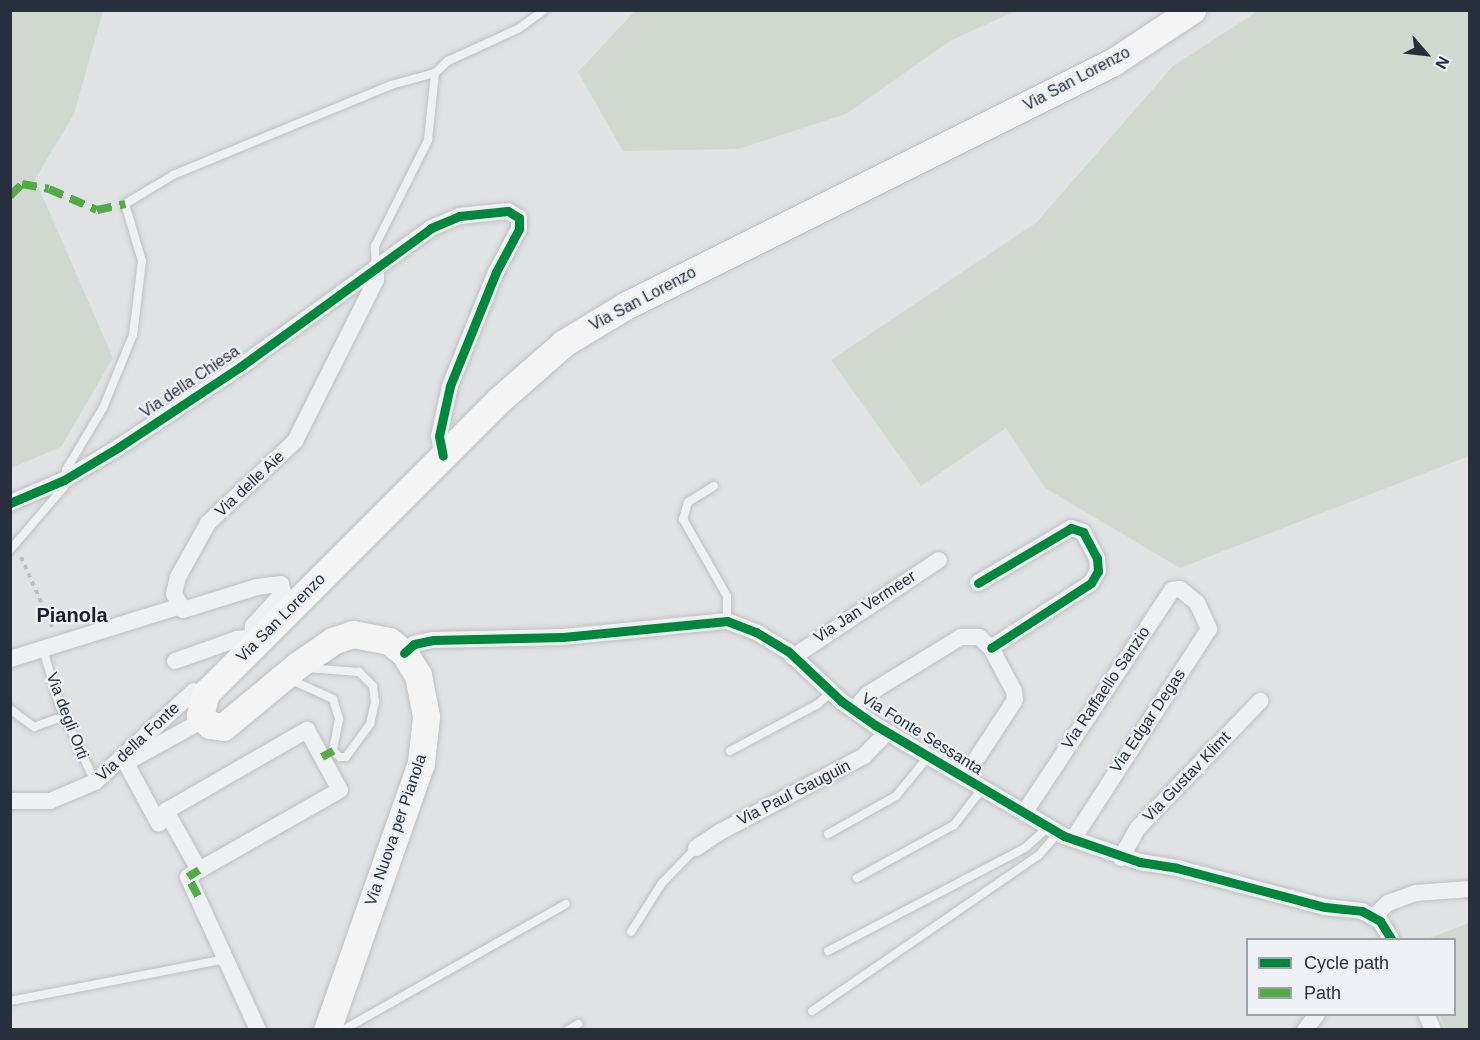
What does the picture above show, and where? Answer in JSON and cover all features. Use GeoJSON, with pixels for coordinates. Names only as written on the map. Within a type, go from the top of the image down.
{"type":"FeatureCollection","features":[{"type":"Feature","properties":{"kind":"main road","name":"Via San Lorenzo"},"geometry":{"type":"LineString","coordinates":[[203,720],[200,705],[206,693],[254,641],[533,370],[593,324],[1073,83],[1144,44],[1192,10]]}},
{"type":"Feature","properties":{"kind":"main road"},"geometry":{"type":"LineString","coordinates":[[203,720],[214,727],[229,725],[291,670],[333,641],[353,634],[382,638],[404,653]]}},
{"type":"Feature","properties":{"kind":"main road","name":"Via Nuova per Pianola"},"geometry":{"type":"LineString","coordinates":[[327,1029],[415,786],[425,747],[426,716],[421,687],[404,653]]}},
{"type":"Feature","properties":{"kind":"street","name":"Via della Chiesa"},"geometry":{"type":"LineString","coordinates":[[10,503],[64,480],[240,367],[431,228],[459,216],[503,210],[519,218],[517,236],[496,272],[450,386],[439,436],[443,456]]}},
{"type":"Feature","properties":{"kind":"street","name":"Via delle Aie"},"geometry":{"type":"LineString","coordinates":[[178,607],[175,587],[198,537],[218,511],[295,441],[367,300],[378,276],[376,267]]}},
{"type":"Feature","properties":{"kind":"street"},"geometry":{"type":"LineString","coordinates":[[978,583],[1071,528],[1087,537],[1099,565],[1091,583],[992,648]]}},
{"type":"Feature","properties":{"kind":"street","name":"Via Jan Vermeer"},"geometry":{"type":"LineString","coordinates":[[793,657],[939,560]]}},
{"type":"Feature","properties":{"kind":"street"},"geometry":{"type":"LineString","coordinates":[[10,659],[178,607],[198,609],[258,586],[281,584],[283,593],[253,626],[254,641],[237,639],[175,661]]}},
{"type":"Feature","properties":{"kind":"street","name":"Via Raffaello Sanzio"},"geometry":{"type":"LineString","coordinates":[[1024,813],[1172,590],[1180,589],[1197,603]]}},
{"type":"Feature","properties":{"kind":"street","name":"Via Edgar Degas"},"geometry":{"type":"LineString","coordinates":[[1060,833],[1209,629],[1197,603]]}},
{"type":"Feature","properties":{"kind":"street","name":"Via Fonte Sessanta"},"geometry":{"type":"LineString","coordinates":[[404,653],[414,644],[433,640],[563,637],[727,621],[770,639],[854,710],[928,757],[1060,833],[1121,858],[1374,916]]}},
{"type":"Feature","properties":{"kind":"street"},"geometry":{"type":"LineString","coordinates":[[854,710],[868,694],[961,637],[975,636],[992,648],[1014,691],[1015,700],[964,778]]}},
{"type":"Feature","properties":{"kind":"street","name":"Via della Fonte"},"geometry":{"type":"LineString","coordinates":[[10,801],[50,801],[95,782],[120,765],[194,691]]}},
{"type":"Feature","properties":{"kind":"street","name":"Via Gustav Klimt"},"geometry":{"type":"LineString","coordinates":[[1121,858],[1137,829],[1260,701]]}},
{"type":"Feature","properties":{"kind":"street"},"geometry":{"type":"LineString","coordinates":[[159,825],[120,765],[203,720]]}},
{"type":"Feature","properties":{"kind":"street"},"geometry":{"type":"LineString","coordinates":[[199,870],[166,811],[307,730],[327,754],[340,790],[188,877],[258,1029]]}},
{"type":"Feature","properties":{"kind":"street","name":"Via Paul Gauguin"},"geometry":{"type":"LineString","coordinates":[[696,848],[720,832],[864,756],[887,732]]}},
{"type":"Feature","properties":{"kind":"street"},"geometry":{"type":"LineString","coordinates":[[1387,937],[1374,916],[1388,903],[1424,891],[1470,889]]}},
{"type":"Feature","properties":{"kind":"street"},"geometry":{"type":"LineString","coordinates":[[1305,1029],[1315,1016]]}},
{"type":"Feature","properties":{"kind":"lane"},"geometry":{"type":"LineString","coordinates":[[11,549],[62,490],[72,458],[120,373],[133,335],[142,261],[125,204],[173,176],[225,154],[391,85],[435,73],[448,61],[518,29],[544,10]]}},
{"type":"Feature","properties":{"kind":"lane"},"geometry":{"type":"LineString","coordinates":[[376,267],[375,246],[428,140],[435,73]]}},
{"type":"Feature","properties":{"kind":"lane"},"geometry":{"type":"LineString","coordinates":[[714,486],[688,502],[683,519],[727,596],[727,621]]}},
{"type":"Feature","properties":{"kind":"lane","name":"Via degli Orti"},"geometry":{"type":"LineString","coordinates":[[51,646],[64,716],[95,782]]}},
{"type":"Feature","properties":{"kind":"lane"},"geometry":{"type":"LineString","coordinates":[[291,670],[359,672],[373,686],[374,710],[360,742],[346,756],[340,758],[327,754],[339,719],[333,699],[291,670]]}},
{"type":"Feature","properties":{"kind":"lane"},"geometry":{"type":"LineString","coordinates":[[730,751],[818,704],[831,692]]}},
{"type":"Feature","properties":{"kind":"lane"},"geometry":{"type":"LineString","coordinates":[[10,709],[34,727],[64,716]]}},
{"type":"Feature","properties":{"kind":"lane"},"geometry":{"type":"LineString","coordinates":[[828,834],[896,796],[928,757]]}},
{"type":"Feature","properties":{"kind":"lane"},"geometry":{"type":"LineString","coordinates":[[857,878],[954,825],[982,789]]}},
{"type":"Feature","properties":{"kind":"lane"},"geometry":{"type":"LineString","coordinates":[[828,951],[1025,848],[1060,833]]}},
{"type":"Feature","properties":{"kind":"lane"},"geometry":{"type":"LineString","coordinates":[[812,1011],[1039,855],[1060,833]]}},
{"type":"Feature","properties":{"kind":"lane"},"geometry":{"type":"LineString","coordinates":[[631,932],[662,883],[696,848]]}},
{"type":"Feature","properties":{"kind":"lane"},"geometry":{"type":"LineString","coordinates":[[343,1029],[566,904]]}},
{"type":"Feature","properties":{"kind":"lane"},"geometry":{"type":"LineString","coordinates":[[10,1001],[226,959]]}},
{"type":"Feature","properties":{"kind":"lane"},"geometry":{"type":"LineString","coordinates":[[568,1029],[578,1024]]}},
{"type":"Feature","properties":{"kind":"path"},"geometry":{"type":"LineString","coordinates":[[11,549],[22,559],[51,646]]}},
{"type":"Feature","properties":{"kind":"shaded area"},"geometry":{"type":"Polygon","coordinates":[[[11,10],[103,11],[74,114],[35,179],[113,358],[61,447],[11,468],[11,10]]]}},
{"type":"Feature","properties":{"kind":"shaded area"},"geometry":{"type":"Polygon","coordinates":[[[635,11],[1015,11],[950,41],[846,114],[738,149],[623,151],[578,72],[635,11]]]}},
{"type":"Feature","properties":{"kind":"shaded area"},"geometry":{"type":"Polygon","coordinates":[[[1258,11],[1469,11],[1469,456],[1180,568],[1045,488],[1006,428],[921,486],[831,360],[1037,222],[1173,66],[1258,11]]]}},
{"type":"Feature","properties":{"kind":"shaded area"},"geometry":{"type":"Polygon","coordinates":[[[1469,923],[1469,1029],[1446,1029],[1440,1016],[1456,1016],[1456,938],[1430,938],[1469,923]]]}},
{"type":"Feature","properties":{"kind":"marked path"},"geometry":{"type":"LineString","coordinates":[[10,196],[22,184],[49,189],[97,210],[125,204]]}},
{"type":"Feature","properties":{"kind":"marked path"},"geometry":{"type":"LineString","coordinates":[[322,757],[333,751]]}},
{"type":"Feature","properties":{"kind":"marked path"},"geometry":{"type":"LineString","coordinates":[[198,896],[188,877],[199,870]]}},
{"type":"Feature","properties":{"kind":"cycle path"},"geometry":{"type":"LineString","coordinates":[[10,503],[64,480],[119,447],[240,367],[431,228],[459,216],[508,211],[519,218],[519,229],[496,272],[450,386],[439,436],[443,456]]}},
{"type":"Feature","properties":{"kind":"cycle path"},"geometry":{"type":"LineString","coordinates":[[978,583],[1071,528],[1083,532],[1097,558],[1098,571],[1091,583],[991,648]]}},
{"type":"Feature","properties":{"kind":"cycle path"},"geometry":{"type":"LineString","coordinates":[[404,653],[414,644],[433,640],[563,637],[727,621],[756,632],[788,651],[841,701],[875,725],[1064,836],[1140,862],[1177,868],[1325,907],[1362,911],[1380,921],[1391,938]]}},
{"type":"Feature","properties":{"kind":"district","name":"Pianola"},"geometry":{"type":"Point","coordinates":[72,615]}}]}
